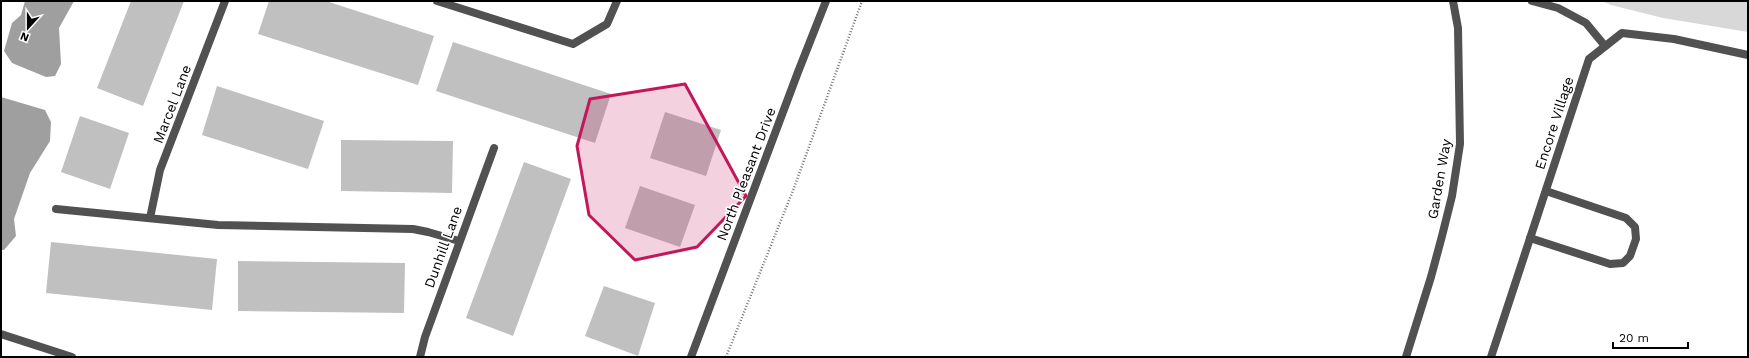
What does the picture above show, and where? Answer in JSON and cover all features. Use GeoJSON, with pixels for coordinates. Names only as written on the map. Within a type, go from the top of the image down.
{"type":"FeatureCollection","features":[{"type":"Feature","properties":{"kind":"street","name":"Marcel Lane"},"geometry":{"type":"LineString","coordinates":[[150,218],[160,170],[225,1]]}},
{"type":"Feature","properties":{"kind":"street"},"geometry":{"type":"LineString","coordinates":[[437,1],[573,44],[606,24],[617,1]]}},
{"type":"Feature","properties":{"kind":"street","name":"North Pleasant Drive"},"geometry":{"type":"LineString","coordinates":[[692,357],[826,1]]}},
{"type":"Feature","properties":{"kind":"street","name":"Garden Way"},"geometry":{"type":"LineString","coordinates":[[1406,357],[1442,236],[1452,196],[1460,144],[1458,28],[1453,1]]}},
{"type":"Feature","properties":{"kind":"street"},"geometry":{"type":"LineString","coordinates":[[1532,1],[1558,8],[1586,23],[1605,46]]}},
{"type":"Feature","properties":{"kind":"street","name":"Encore Village"},"geometry":{"type":"LineString","coordinates":[[1491,357],[1589,59],[1622,33],[1674,39],[1748,56]]}},
{"type":"Feature","properties":{"kind":"street","name":"Dunhill Lane"},"geometry":{"type":"LineString","coordinates":[[420,357],[425,337],[494,148]]}},
{"type":"Feature","properties":{"kind":"street"},"geometry":{"type":"LineString","coordinates":[[1530,238],[1610,264],[1623,263],[1630,256],[1636,239],[1635,227],[1626,218],[1546,191]]}},
{"type":"Feature","properties":{"kind":"street"},"geometry":{"type":"LineString","coordinates":[[56,209],[236,226],[413,229],[459,241]]}},
{"type":"Feature","properties":{"kind":"street"},"geometry":{"type":"LineString","coordinates":[[1,334],[72,357]]}},
{"type":"Feature","properties":{"kind":"path"},"geometry":{"type":"LineString","coordinates":[[726,357],[794,188],[862,1]]}},
{"type":"Feature","properties":{"kind":"highlighted area"},"geometry":{"type":"Polygon","coordinates":[[[685,84],[746,196],[697,247],[635,260],[589,215],[577,146],[590,99],[685,84]]]}},
{"type":"Feature","properties":{"kind":"shaded area"},"geometry":{"type":"Polygon","coordinates":[[[25,1],[74,1],[59,28],[61,64],[55,76],[46,77],[12,63],[4,51],[12,23],[21,15],[25,1]]]}},
{"type":"Feature","properties":{"kind":"shaded area"},"geometry":{"type":"Polygon","coordinates":[[[1602,1],[1748,1],[1748,32],[1663,18],[1611,5],[1602,1]]]}},
{"type":"Feature","properties":{"kind":"shaded area"},"geometry":{"type":"Polygon","coordinates":[[[1,97],[45,110],[51,122],[50,141],[30,173],[14,219],[16,236],[4,250],[1,250],[1,97]]]}},
{"type":"Feature","properties":{"kind":"building"},"geometry":{"type":"Polygon","coordinates":[[[131,1],[184,1],[143,106],[97,88],[131,1]]]}},
{"type":"Feature","properties":{"kind":"building"},"geometry":{"type":"Polygon","coordinates":[[[269,1],[326,1],[434,36],[418,85],[258,34],[269,1]]]}},
{"type":"Feature","properties":{"kind":"building"},"geometry":{"type":"Polygon","coordinates":[[[453,42],[611,94],[595,143],[436,91],[453,42]]]}},
{"type":"Feature","properties":{"kind":"building"},"geometry":{"type":"Polygon","coordinates":[[[217,86],[324,121],[308,169],[202,135],[217,86]]]}},
{"type":"Feature","properties":{"kind":"building"},"geometry":{"type":"Polygon","coordinates":[[[665,112],[721,130],[706,176],[650,158],[665,112]]]}},
{"type":"Feature","properties":{"kind":"building"},"geometry":{"type":"Polygon","coordinates":[[[80,116],[129,133],[110,189],[61,172],[80,116]]]}},
{"type":"Feature","properties":{"kind":"building"},"geometry":{"type":"Polygon","coordinates":[[[341,140],[453,141],[452,193],[341,191],[341,140]]]}},
{"type":"Feature","properties":{"kind":"building"},"geometry":{"type":"Polygon","coordinates":[[[524,162],[571,179],[513,336],[466,318],[524,162]]]}},
{"type":"Feature","properties":{"kind":"building"},"geometry":{"type":"Polygon","coordinates":[[[640,186],[695,205],[680,247],[625,228],[640,186]]]}},
{"type":"Feature","properties":{"kind":"building"},"geometry":{"type":"Polygon","coordinates":[[[51,242],[217,259],[212,310],[46,293],[51,242]]]}},
{"type":"Feature","properties":{"kind":"building"},"geometry":{"type":"Polygon","coordinates":[[[238,261],[405,263],[404,313],[238,311],[238,261]]]}},
{"type":"Feature","properties":{"kind":"building"},"geometry":{"type":"Polygon","coordinates":[[[604,286],[655,303],[638,356],[585,336],[604,286]]]}}]}
